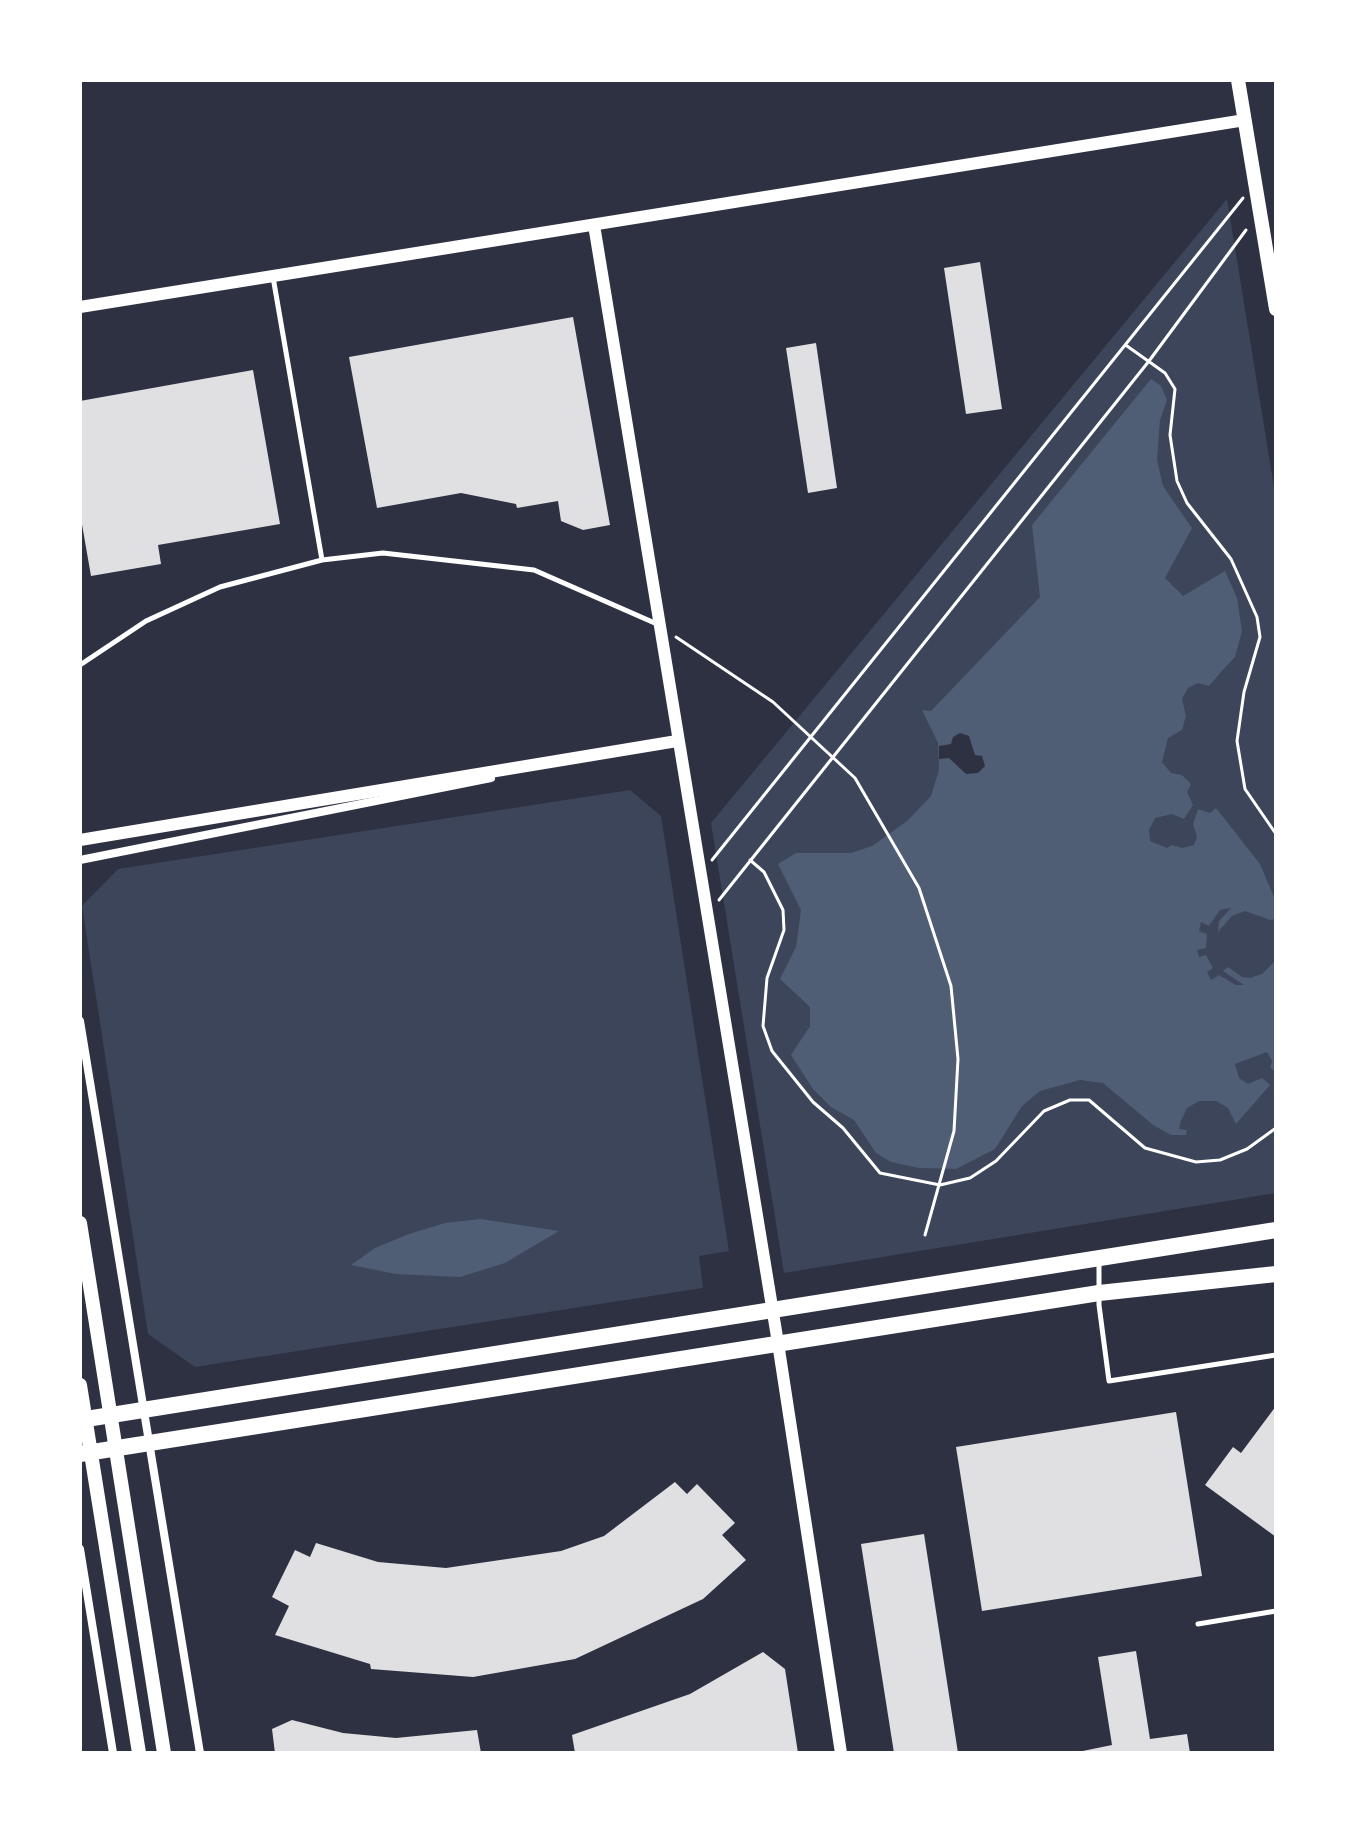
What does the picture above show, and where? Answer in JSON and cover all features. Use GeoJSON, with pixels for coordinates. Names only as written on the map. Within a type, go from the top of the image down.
{"type":"FeatureCollection","features":[{"type":"Feature","properties":{"kind":"main road"},"geometry":{"type":"LineString","coordinates":[[1238,80],[1276,309]]}},
{"type":"Feature","properties":{"kind":"main road"},"geometry":{"type":"LineString","coordinates":[[80,1223],[164,1753]]}},
{"type":"Feature","properties":{"kind":"main road"},"geometry":{"type":"LineString","coordinates":[[83,1420],[1276,1230]]}},
{"type":"Feature","properties":{"kind":"main road"},"geometry":{"type":"LineString","coordinates":[[85,1453],[1099,1293],[1276,1274]]}},
{"type":"Feature","properties":{"kind":"main road"},"geometry":{"type":"LineString","coordinates":[[80,1385],[85,1453],[139,1753]]}},
{"type":"Feature","properties":{"kind":"street"},"geometry":{"type":"LineString","coordinates":[[80,307],[1245,120]]}},
{"type":"Feature","properties":{"kind":"street"},"geometry":{"type":"LineString","coordinates":[[594,225],[657,624],[773,1310],[841,1753]]}},
{"type":"Feature","properties":{"kind":"street"},"geometry":{"type":"LineString","coordinates":[[80,840],[677,741]]}},
{"type":"Feature","properties":{"kind":"street"},"geometry":{"type":"LineString","coordinates":[[80,860],[677,741]]}},
{"type":"Feature","properties":{"kind":"street"},"geometry":{"type":"LineString","coordinates":[[80,1021],[200,1753]]}},
{"type":"Feature","properties":{"kind":"street"},"geometry":{"type":"LineString","coordinates":[[80,1549],[113,1753]]}},
{"type":"Feature","properties":{"kind":"lane"},"geometry":{"type":"LineString","coordinates":[[273,276],[322,560]]}},
{"type":"Feature","properties":{"kind":"lane"},"geometry":{"type":"LineString","coordinates":[[80,665],[146,621],[220,587],[322,560],[383,553],[534,570],[657,624]]}},
{"type":"Feature","properties":{"kind":"lane"},"geometry":{"type":"LineString","coordinates":[[1099,1258],[1099,1293],[1109,1381],[1276,1355]]}},
{"type":"Feature","properties":{"kind":"lane"},"geometry":{"type":"LineString","coordinates":[[1198,1624],[1276,1611]]}},
{"type":"Feature","properties":{"kind":"path"},"geometry":{"type":"LineString","coordinates":[[699,875],[1255,183]]}},
{"type":"Feature","properties":{"kind":"path"},"geometry":{"type":"LineString","coordinates":[[706,915],[1149,361],[1259,209]]}},
{"type":"Feature","properties":{"kind":"path"},"geometry":{"type":"LineString","coordinates":[[1127,345],[1165,373],[1175,389],[1170,435],[1177,481],[1187,503],[1231,559],[1257,617],[1260,637],[1244,692],[1237,741],[1245,789],[1276,834]]}},
{"type":"Feature","properties":{"kind":"path"},"geometry":{"type":"LineString","coordinates":[[657,624],[773,702],[813,735],[855,778],[919,888],[951,986],[958,1059],[954,1131],[925,1235]]}},
{"type":"Feature","properties":{"kind":"path"},"geometry":{"type":"LineString","coordinates":[[750,860],[764,872],[783,910],[784,930],[767,978],[763,1026],[772,1051],[813,1102],[843,1128],[880,1173],[940,1185],[970,1178],[996,1161],[1044,1111],[1070,1100],[1089,1100],[1145,1148],[1196,1162],[1220,1160],[1247,1149],[1276,1128]]}},
{"type":"Feature","properties":{"kind":"shaded area"},"geometry":{"type":"Polygon","coordinates":[[[1227,199],[1276,499],[1276,1193],[784,1273],[711,823],[1227,199]]]}},
{"type":"Feature","properties":{"kind":"shaded area"},"geometry":{"type":"Polygon","coordinates":[[[1151,379],[1161,386],[1167,400],[1160,420],[1157,460],[1163,486],[1192,528],[1165,578],[1183,596],[1225,571],[1237,598],[1242,631],[1235,657],[1209,686],[1198,683],[1188,688],[1182,699],[1186,716],[1182,730],[1168,738],[1162,762],[1171,773],[1182,775],[1191,784],[1187,792],[1193,805],[1184,819],[1172,814],[1155,818],[1149,830],[1150,841],[1167,848],[1172,845],[1182,848],[1194,845],[1197,837],[1193,824],[1198,809],[1210,813],[1216,808],[1260,864],[1276,902],[1276,919],[1270,920],[1245,911],[1232,916],[1218,932],[1219,921],[1231,908],[1220,910],[1209,926],[1201,922],[1199,931],[1207,934],[1206,948],[1197,950],[1199,957],[1206,955],[1213,968],[1207,972],[1211,980],[1219,975],[1236,985],[1244,985],[1223,971],[1228,967],[1242,977],[1250,978],[1262,974],[1276,960],[1276,1072],[1270,1068],[1272,1061],[1267,1052],[1235,1064],[1239,1078],[1248,1084],[1262,1078],[1270,1085],[1236,1124],[1228,1108],[1216,1101],[1199,1101],[1187,1108],[1181,1121],[1179,1129],[1187,1130],[1186,1135],[1171,1135],[1153,1125],[1103,1083],[1080,1080],[1040,1091],[1022,1106],[995,1149],[956,1169],[919,1168],[891,1162],[876,1153],[854,1120],[831,1107],[813,1089],[791,1055],[810,1026],[810,1007],[780,979],[796,947],[801,910],[778,864],[796,853],[851,853],[872,846],[907,821],[931,796],[939,770],[938,743],[922,710],[931,711],[1040,597],[1032,525],[1151,379]]]}},
{"type":"Feature","properties":{"kind":"shaded area"},"geometry":{"type":"Polygon","coordinates":[[[630,790],[661,816],[729,1251],[699,1256],[703,1288],[195,1367],[148,1334],[82,906],[118,869],[630,790]]]}},
{"type":"Feature","properties":{"kind":"shaded area"},"geometry":{"type":"Polygon","coordinates":[[[481,1219],[559,1231],[505,1263],[460,1277],[396,1274],[351,1265],[375,1248],[409,1234],[445,1223],[481,1219]]]}},
{"type":"Feature","properties":{"kind":"pier"},"geometry":{"type":"Polygon","coordinates":[[[960,733],[969,736],[975,755],[982,756],[985,766],[978,773],[966,774],[949,758],[939,759],[939,746],[951,744],[953,737],[960,733]]]}},
{"type":"Feature","properties":{"kind":"building"},"geometry":{"type":"Polygon","coordinates":[[[980,262],[1002,409],[966,414],[944,268],[980,262]]]}},
{"type":"Feature","properties":{"kind":"building"},"geometry":{"type":"Polygon","coordinates":[[[573,317],[610,525],[583,530],[561,521],[558,501],[517,508],[516,504],[461,493],[377,508],[349,357],[573,317]]]}},
{"type":"Feature","properties":{"kind":"building"},"geometry":{"type":"Polygon","coordinates":[[[816,343],[837,488],[808,493],[786,348],[816,343]]]}},
{"type":"Feature","properties":{"kind":"building"},"geometry":{"type":"Polygon","coordinates":[[[253,370],[280,524],[158,545],[161,564],[91,576],[80,513],[80,401],[253,370]]]}},
{"type":"Feature","properties":{"kind":"building"},"geometry":{"type":"Polygon","coordinates":[[[1276,1406],[1276,1537],[1205,1485],[1233,1447],[1241,1453],[1276,1406]]]}},
{"type":"Feature","properties":{"kind":"building"},"geometry":{"type":"Polygon","coordinates":[[[1176,1412],[1202,1576],[982,1611],[956,1447],[1176,1412]]]}},
{"type":"Feature","properties":{"kind":"building"},"geometry":{"type":"Polygon","coordinates":[[[675,1482],[687,1494],[697,1484],[735,1523],[722,1535],[746,1560],[703,1599],[575,1659],[473,1677],[371,1669],[370,1664],[275,1635],[289,1606],[272,1597],[295,1550],[310,1557],[316,1543],[378,1562],[446,1568],[561,1551],[604,1536],[675,1482]]]}},
{"type":"Feature","properties":{"kind":"building"},"geometry":{"type":"Polygon","coordinates":[[[924,1534],[958,1753],[894,1753],[861,1544],[924,1534]]]}},
{"type":"Feature","properties":{"kind":"building"},"geometry":{"type":"Polygon","coordinates":[[[1136,1651],[1150,1739],[1187,1734],[1190,1753],[1073,1753],[1112,1745],[1098,1657],[1136,1651]]]}},
{"type":"Feature","properties":{"kind":"building"},"geometry":{"type":"Polygon","coordinates":[[[763,1652],[785,1669],[798,1753],[575,1753],[572,1735],[690,1694],[763,1652]]]}},
{"type":"Feature","properties":{"kind":"building"},"geometry":{"type":"Polygon","coordinates":[[[292,1720],[343,1733],[396,1738],[477,1730],[481,1753],[275,1753],[272,1729],[292,1720]]]}}]}
